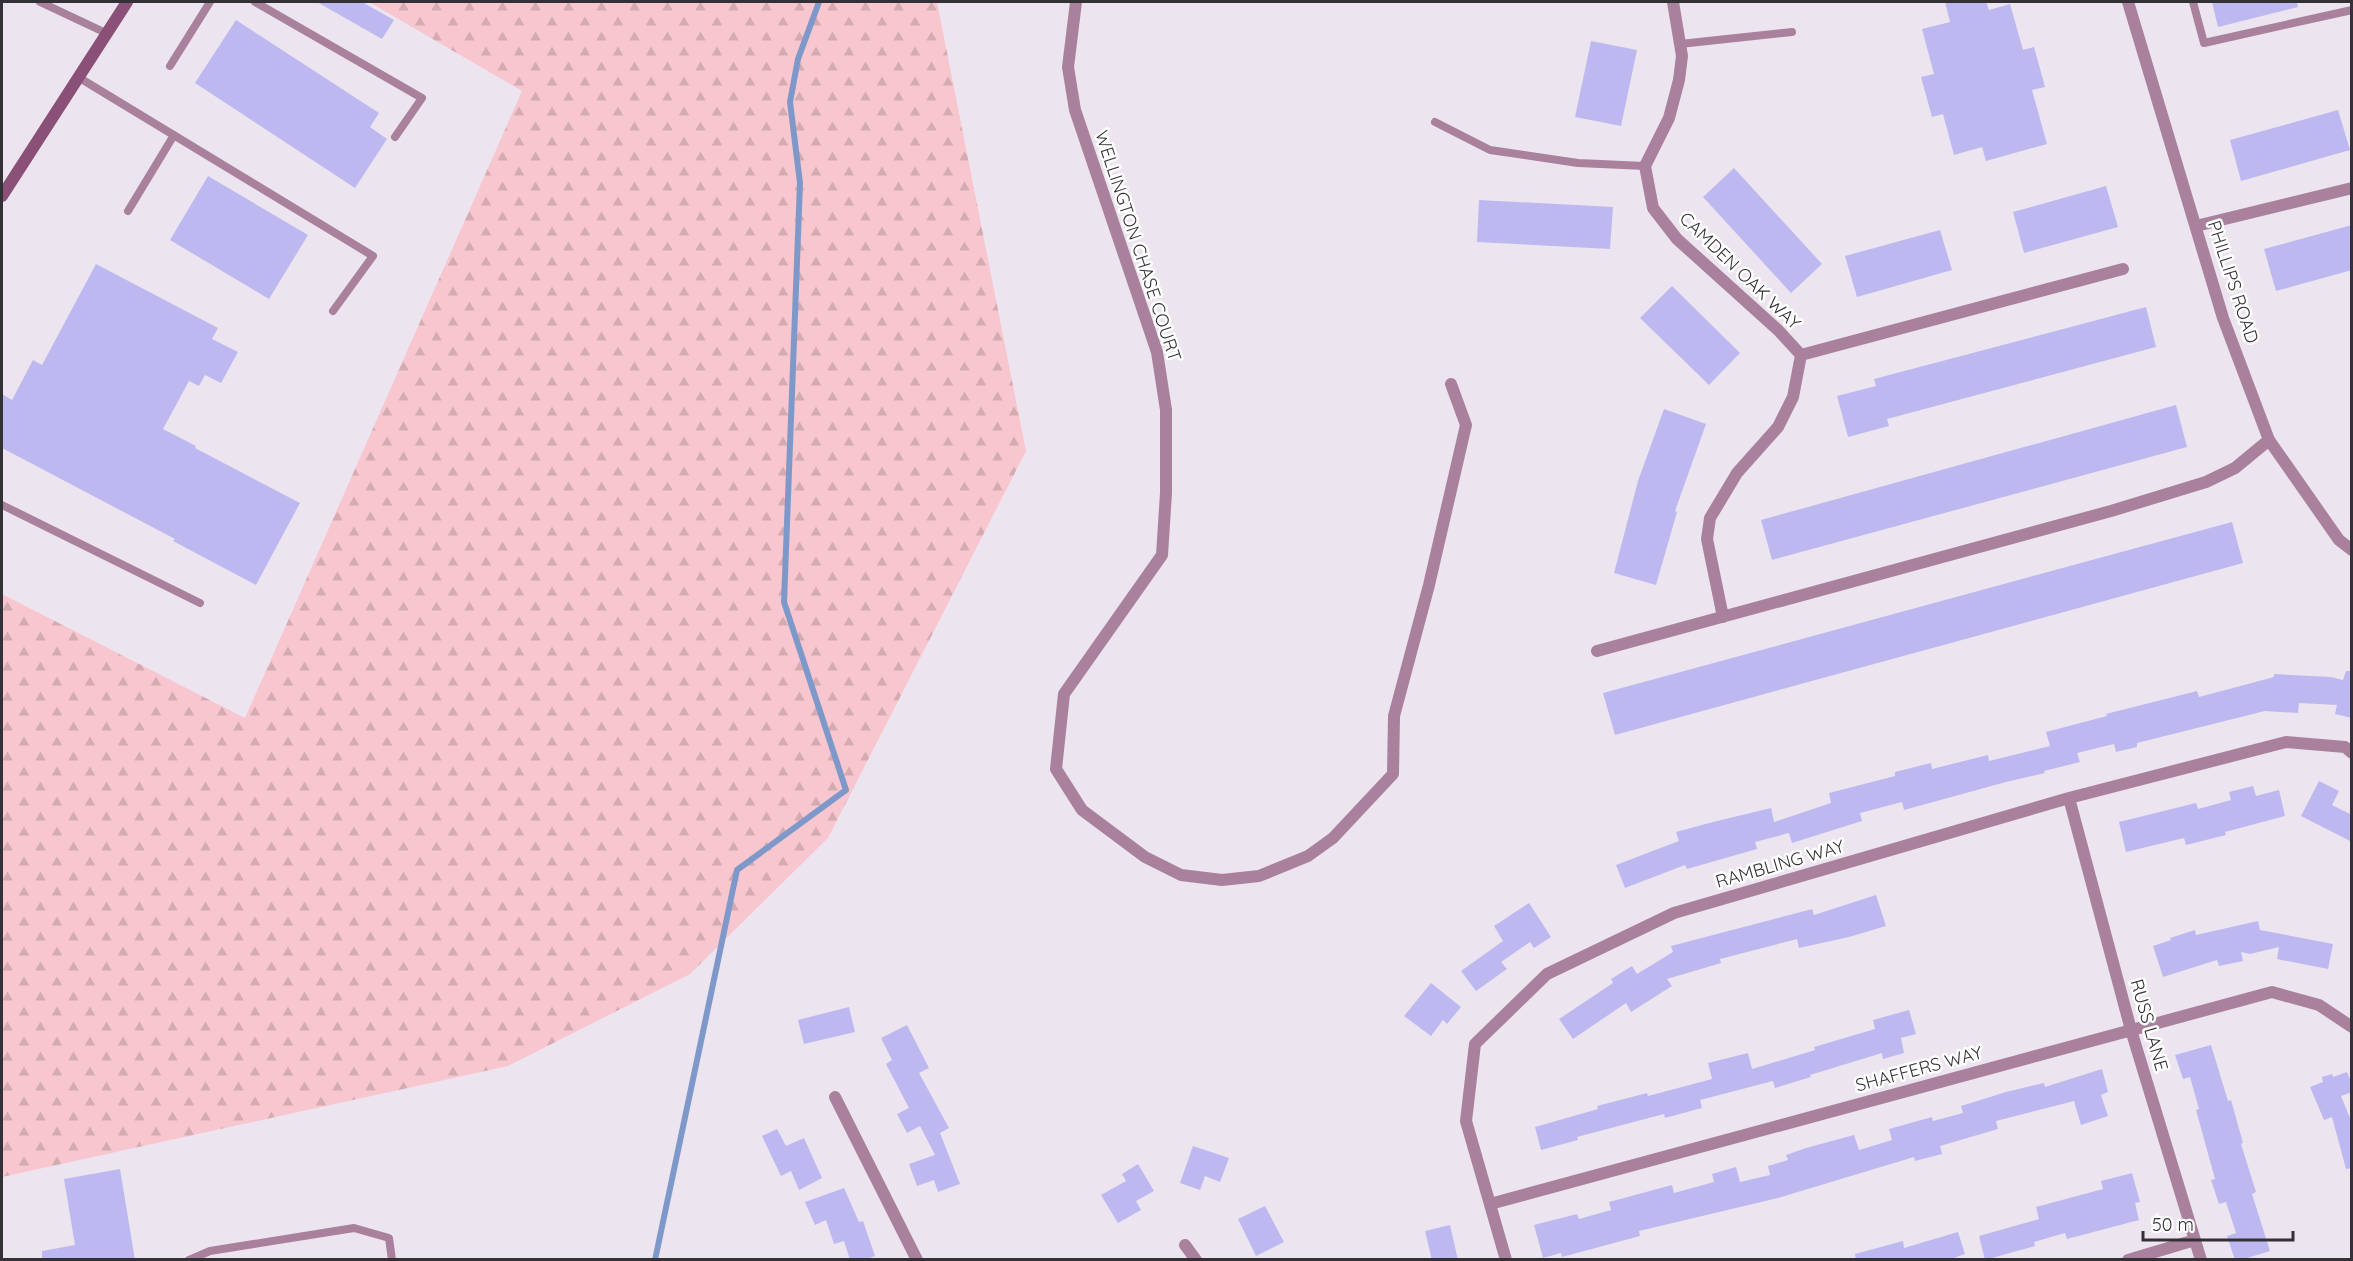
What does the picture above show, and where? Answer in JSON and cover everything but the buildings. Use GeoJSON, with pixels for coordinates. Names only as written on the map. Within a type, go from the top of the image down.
{"type":"FeatureCollection","features":[{"type":"Feature","properties":{"kind":"main road"},"geometry":{"type":"LineString","coordinates":[[2,196],[127,2]]}},
{"type":"Feature","properties":{"kind":"street","name":"WELLINGTON CHASE COURT"},"geometry":{"type":"LineString","coordinates":[[1076,2],[1068,67],[1075,110],[1157,352],[1166,410],[1166,493],[1162,555],[1064,694],[1056,769],[1082,810],[1146,857],[1181,875],[1222,880],[1259,876],[1308,856],[1333,838],[1393,774],[1394,716],[1429,585],[1466,425],[1451,384]]}},
{"type":"Feature","properties":{"kind":"street"},"geometry":{"type":"LineString","coordinates":[[1646,166],[1670,118],[1679,80],[1682,56],[1673,2]]}},
{"type":"Feature","properties":{"kind":"street","name":"PHILLIPS ROAD"},"geometry":{"type":"LineString","coordinates":[[2128,2],[2223,318],[2269,440],[2339,540],[2352,550]]}},
{"type":"Feature","properties":{"kind":"street","name":"CAMDEN OAK WAY"},"geometry":{"type":"LineString","coordinates":[[1646,166],[1653,208],[1677,239],[1778,330],[1801,355],[1793,397],[1778,427],[1737,473],[1710,518],[1707,538],[1723,617]]}},
{"type":"Feature","properties":{"kind":"street"},"geometry":{"type":"LineString","coordinates":[[2196,226],[2352,188]]}},
{"type":"Feature","properties":{"kind":"street"},"geometry":{"type":"LineString","coordinates":[[1801,355],[2123,269]]}},
{"type":"Feature","properties":{"kind":"street"},"geometry":{"type":"LineString","coordinates":[[1598,651],[2111,511],[2206,482],[2235,468],[2269,440]]}},
{"type":"Feature","properties":{"kind":"street","name":"RAMBLING WAY"},"geometry":{"type":"LineString","coordinates":[[1506,1260],[1466,1121],[1475,1044],[1547,974],[1674,913],[2069,798],[2286,742],[2348,750]]}},
{"type":"Feature","properties":{"kind":"street","name":"RUSS LANE"},"geometry":{"type":"LineString","coordinates":[[2069,798],[2131,1030],[2201,1260]]}},
{"type":"Feature","properties":{"kind":"street","name":"SHAFFERS WAY"},"geometry":{"type":"LineString","coordinates":[[1490,1204],[2272,992],[2319,1005],[2352,1027]]}},
{"type":"Feature","properties":{"kind":"street"},"geometry":{"type":"LineString","coordinates":[[835,1097],[917,1260]]}},
{"type":"Feature","properties":{"kind":"street"},"geometry":{"type":"LineString","coordinates":[[2128,1260],[2195,1240]]}},
{"type":"Feature","properties":{"kind":"street"},"geometry":{"type":"LineString","coordinates":[[1185,1245],[1196,1260]]}},
{"type":"Feature","properties":{"kind":"lane"},"geometry":{"type":"LineString","coordinates":[[40,2],[106,33]]}},
{"type":"Feature","properties":{"kind":"lane"},"geometry":{"type":"LineString","coordinates":[[170,66],[210,2]]}},
{"type":"Feature","properties":{"kind":"lane"},"geometry":{"type":"LineString","coordinates":[[255,2],[422,98],[395,137]]}},
{"type":"Feature","properties":{"kind":"lane"},"geometry":{"type":"LineString","coordinates":[[2193,2],[2204,43],[2352,10]]}},
{"type":"Feature","properties":{"kind":"lane"},"geometry":{"type":"LineString","coordinates":[[1680,44],[1792,32]]}},
{"type":"Feature","properties":{"kind":"lane"},"geometry":{"type":"LineString","coordinates":[[78,76],[373,256],[333,311]]}},
{"type":"Feature","properties":{"kind":"lane"},"geometry":{"type":"LineString","coordinates":[[1435,122],[1490,150],[1578,164],[1646,166]]}},
{"type":"Feature","properties":{"kind":"lane"},"geometry":{"type":"LineString","coordinates":[[128,211],[174,135]]}},
{"type":"Feature","properties":{"kind":"lane"},"geometry":{"type":"LineString","coordinates":[[2,506],[200,603]]}},
{"type":"Feature","properties":{"kind":"lane"},"geometry":{"type":"LineString","coordinates":[[189,1260],[210,1251],[354,1228],[389,1238],[392,1260]]}},
{"type":"Feature","properties":{"kind":"green space"},"geometry":{"type":"Polygon","coordinates":[[[369,2],[937,2],[1026,451],[828,838],[690,974],[508,1066],[2,1177],[2,594],[245,718],[522,91],[369,2]]]}},
{"type":"Feature","properties":{"kind":"waterway"},"geometry":{"type":"LineString","coordinates":[[655,1260],[737,870],[846,790],[784,602],[800,183],[790,102],[798,59],[819,2]]}}]}
